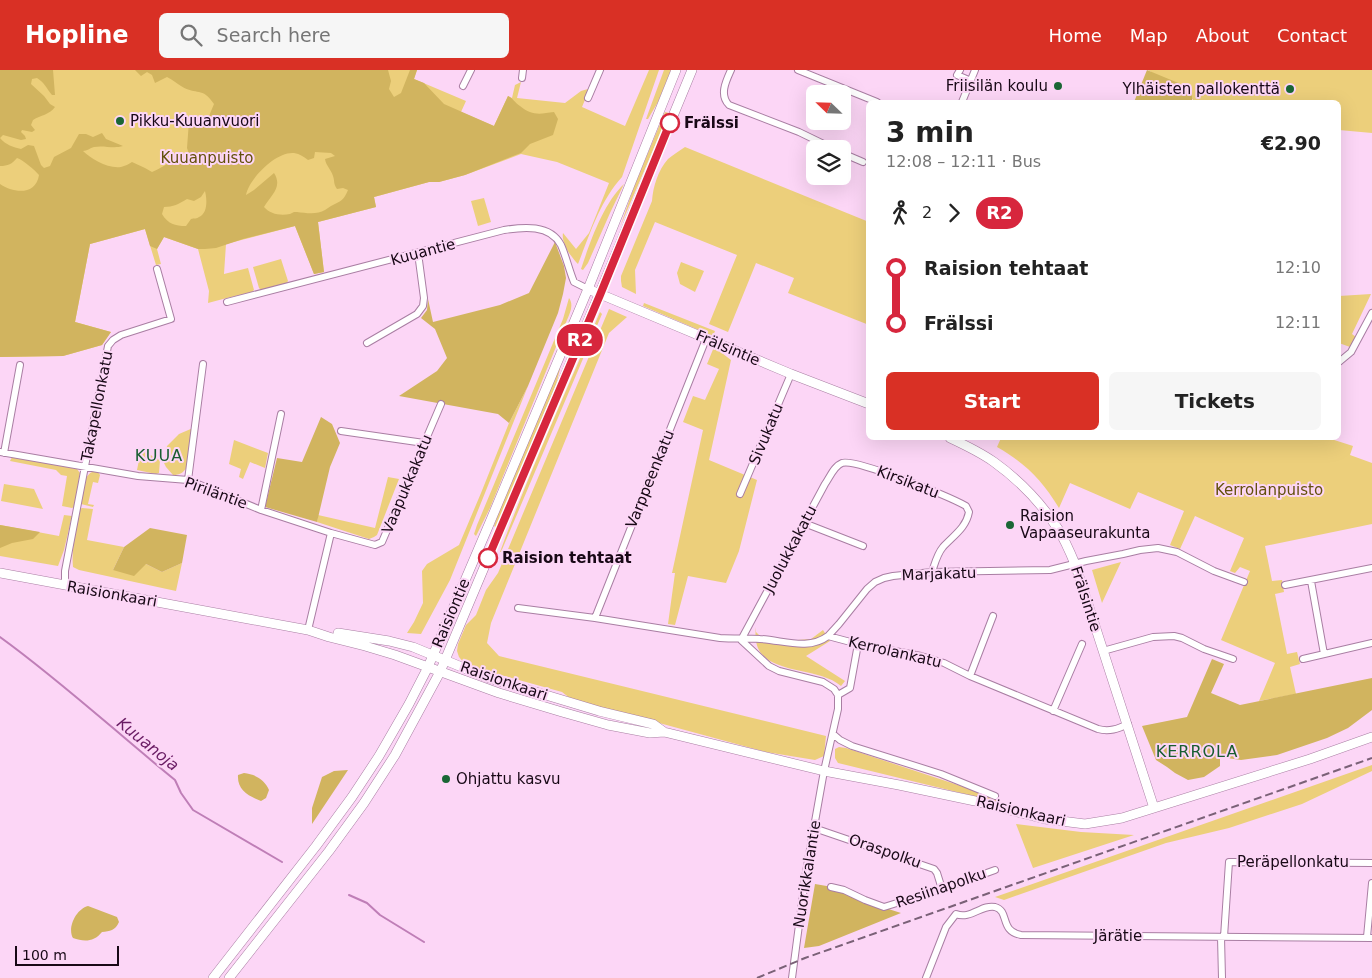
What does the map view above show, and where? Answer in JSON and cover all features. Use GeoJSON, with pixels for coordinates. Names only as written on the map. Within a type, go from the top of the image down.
{"type":"FeatureCollection","features":[{"type":"Feature","properties":{"kind":"main road","name":"Raisiontie"},"geometry":{"type":"LineString","coordinates":[[212,978],[316,846],[352,797],[384,747],[428,667],[588,289],[676,70]]}},
{"type":"Feature","properties":{"kind":"main road","name":"Raisiontie"},"geometry":{"type":"LineString","coordinates":[[229,978],[364,803],[396,755],[440,672],[600,295],[692,70]]}},
{"type":"Feature","properties":{"kind":"main road","name":"Frälsintie"},"geometry":{"type":"LineString","coordinates":[[588,289],[791,374],[866,403]]}},
{"type":"Feature","properties":{"kind":"main road","name":"Frälsintie"},"geometry":{"type":"LineString","coordinates":[[954,440],[980,452],[995,462],[1026,490],[1049,516],[1058,530],[1076,564],[1154,808]]}},
{"type":"Feature","properties":{"kind":"main road","name":"Raisionkaari"},"geometry":{"type":"LineString","coordinates":[[0,574],[259,622],[389,641],[433,655],[486,677],[598,711],[653,724],[664,732]]}},
{"type":"Feature","properties":{"kind":"main road","name":"Raisionkaari"},"geometry":{"type":"LineString","coordinates":[[310,630],[376,649],[499,693],[596,722],[650,733],[664,732],[824,771],[966,799],[1064,822],[1085,824],[1122,818],[1310,759],[1372,737]]}},
{"type":"Feature","properties":{"kind":"street"},"geometry":{"type":"LineString","coordinates":[[463,86],[471,70]]}},
{"type":"Feature","properties":{"kind":"street"},"geometry":{"type":"LineString","coordinates":[[522,70],[522,78]]}},
{"type":"Feature","properties":{"kind":"street"},"geometry":{"type":"LineString","coordinates":[[588,98],[600,70]]}},
{"type":"Feature","properties":{"kind":"street"},"geometry":{"type":"LineString","coordinates":[[731,70],[724,92],[725,101],[728,105],[815,140]]}},
{"type":"Feature","properties":{"kind":"street"},"geometry":{"type":"LineString","coordinates":[[798,70],[872,100]]}},
{"type":"Feature","properties":{"kind":"street"},"geometry":{"type":"LineString","coordinates":[[960,70],[957,76],[971,81]]}},
{"type":"Feature","properties":{"kind":"street"},"geometry":{"type":"LineString","coordinates":[[963,100],[975,70]]}},
{"type":"Feature","properties":{"kind":"street"},"geometry":{"type":"LineString","coordinates":[[851,156],[863,162]]}},
{"type":"Feature","properties":{"kind":"street","name":"Kuuantie"},"geometry":{"type":"LineString","coordinates":[[227,302],[515,228],[538,229],[556,238],[574,282],[588,289]]}},
{"type":"Feature","properties":{"kind":"street"},"geometry":{"type":"LineString","coordinates":[[367,343],[417,314],[423,306],[424,298],[418,253]]}},
{"type":"Feature","properties":{"kind":"street","name":"Takapellonkatu"},"geometry":{"type":"LineString","coordinates":[[65,585],[65,571],[108,346],[121,335],[171,319],[157,269]]}},
{"type":"Feature","properties":{"kind":"street"},"geometry":{"type":"LineString","coordinates":[[1341,360],[1352,352],[1372,313]]}},
{"type":"Feature","properties":{"kind":"street","name":"Varppeenkatu"},"geometry":{"type":"LineString","coordinates":[[595,618],[706,339]]}},
{"type":"Feature","properties":{"kind":"street"},"geometry":{"type":"LineString","coordinates":[[188,480],[203,364]]}},
{"type":"Feature","properties":{"kind":"street"},"geometry":{"type":"LineString","coordinates":[[2,452],[20,365]]}},
{"type":"Feature","properties":{"kind":"street","name":"Sivukatu"},"geometry":{"type":"LineString","coordinates":[[740,494],[791,374]]}},
{"type":"Feature","properties":{"kind":"street","name":"Vaapukkakatu"},"geometry":{"type":"LineString","coordinates":[[331,533],[375,545],[382,542],[441,404]]}},
{"type":"Feature","properties":{"kind":"street"},"geometry":{"type":"LineString","coordinates":[[262,510],[281,414]]}},
{"type":"Feature","properties":{"kind":"street"},"geometry":{"type":"LineString","coordinates":[[341,431],[424,442]]}},
{"type":"Feature","properties":{"kind":"street","name":"Piriläntie"},"geometry":{"type":"LineString","coordinates":[[2,452],[138,476],[188,480],[262,510],[331,533]]}},
{"type":"Feature","properties":{"kind":"street","name":"Kirsikatu"},"geometry":{"type":"LineString","coordinates":[[843,462],[851,462],[899,478],[966,506],[969,512],[968,518],[957,534],[943,547],[932,572]]}},
{"type":"Feature","properties":{"kind":"street","name":"Juolukkakatu"},"geometry":{"type":"LineString","coordinates":[[741,640],[831,475],[836,467],[843,462]]}},
{"type":"Feature","properties":{"kind":"street"},"geometry":{"type":"LineString","coordinates":[[804,523],[863,546]]}},
{"type":"Feature","properties":{"kind":"street"},"geometry":{"type":"LineString","coordinates":[[310,630],[331,533]]}},
{"type":"Feature","properties":{"kind":"street","name":"Marjakatu"},"geometry":{"type":"LineString","coordinates":[[828,636],[875,582],[893,576],[932,572],[1050,570],[1140,550],[1158,548],[1177,552],[1214,571],[1244,582]]}},
{"type":"Feature","properties":{"kind":"street"},"geometry":{"type":"LineString","coordinates":[[1285,586],[1372,568]]}},
{"type":"Feature","properties":{"kind":"street"},"geometry":{"type":"LineString","coordinates":[[1311,581],[1324,654]]}},
{"type":"Feature","properties":{"kind":"street","name":"Kerrolankatu"},"geometry":{"type":"LineString","coordinates":[[518,608],[741,640],[759,639],[806,644],[821,641],[828,636],[933,659],[1090,727],[1104,731],[1120,728],[1128,724]]}},
{"type":"Feature","properties":{"kind":"street"},"geometry":{"type":"LineString","coordinates":[[970,676],[994,616]]}},
{"type":"Feature","properties":{"kind":"street"},"geometry":{"type":"LineString","coordinates":[[1103,651],[1152,637],[1174,636],[1233,659]]}},
{"type":"Feature","properties":{"kind":"street"},"geometry":{"type":"LineString","coordinates":[[741,640],[769,666],[779,671],[823,682],[829,685],[838,695],[838,709],[824,771]]}},
{"type":"Feature","properties":{"kind":"street"},"geometry":{"type":"LineString","coordinates":[[1303,659],[1372,643]]}},
{"type":"Feature","properties":{"kind":"street"},"geometry":{"type":"LineString","coordinates":[[838,695],[850,688],[858,644]]}},
{"type":"Feature","properties":{"kind":"street"},"geometry":{"type":"LineString","coordinates":[[1053,711],[1082,644]]}},
{"type":"Feature","properties":{"kind":"street"},"geometry":{"type":"LineString","coordinates":[[832,734],[852,746],[941,774],[995,796]]}},
{"type":"Feature","properties":{"kind":"street","name":"Nuorikkalantie"},"geometry":{"type":"LineString","coordinates":[[792,978],[806,872],[824,771]]}},
{"type":"Feature","properties":{"kind":"street","name":"Oraspolku"},"geometry":{"type":"LineString","coordinates":[[814,828],[934,868],[942,890]]}},
{"type":"Feature","properties":{"kind":"street","name":"Peräpellonkatu"},"geometry":{"type":"LineString","coordinates":[[1222,937],[1229,862],[1372,863]]}},
{"type":"Feature","properties":{"kind":"street","name":"Resiinapolku"},"geometry":{"type":"LineString","coordinates":[[831,887],[844,890],[884,907],[942,890],[995,870]]}},
{"type":"Feature","properties":{"kind":"street"},"geometry":{"type":"LineString","coordinates":[[1370,937],[1372,883]]}},
{"type":"Feature","properties":{"kind":"street","name":"Järätie"},"geometry":{"type":"LineString","coordinates":[[926,978],[946,927],[956,914],[965,916],[994,907],[999,908],[1003,912],[1006,925],[1010,930],[1015,934],[1021,935],[1370,937]]}},
{"type":"Feature","properties":{"kind":"street"},"geometry":{"type":"LineString","coordinates":[[1222,937],[1222,978]]}},
{"type":"Feature","properties":{"kind":"green space","name":"Kuuanpuisto"},"geometry":{"type":"Polygon","coordinates":[[[0,70],[417,70],[414,79],[466,101],[461,112],[494,126],[508,96],[512,98],[515,85],[521,82],[517,98],[565,103],[581,91],[588,89],[582,107],[625,126],[649,70],[659,70],[622,177],[614,186],[602,207],[578,264],[565,245],[563,233],[576,249],[589,233],[609,183],[557,162],[521,154],[465,175],[439,182],[429,182],[374,197],[376,207],[318,222],[324,272],[314,274],[295,226],[226,244],[224,274],[248,268],[254,290],[208,303],[209,291],[198,249],[164,237],[157,249],[161,264],[156,265],[145,229],[90,244],[75,322],[111,332],[102,345],[63,356],[0,357],[0,70]]]}},
{"type":"Feature","properties":{"kind":"green space"},"geometry":{"type":"Polygon","coordinates":[[[0,70],[53,70],[55,95],[52,95],[37,78],[32,79],[31,84],[55,107],[48,113],[33,120],[31,125],[35,130],[32,132],[22,130],[21,132],[26,139],[21,140],[3,135],[0,138],[0,70]]]}},
{"type":"Feature","properties":{"kind":"green space","name":"Kuuanpuisto"},"geometry":{"type":"Polygon","coordinates":[[[135,70],[388,70],[391,81],[389,89],[394,97],[401,93],[410,70],[417,70],[414,79],[424,83],[444,104],[494,126],[508,96],[518,105],[532,113],[554,112],[558,119],[553,135],[530,144],[521,153],[465,175],[439,182],[429,182],[374,197],[376,207],[318,222],[324,272],[314,274],[295,226],[216,248],[205,249],[198,249],[164,237],[157,249],[150,246],[145,229],[90,244],[75,322],[111,332],[102,345],[63,356],[0,357],[0,184],[17,191],[23,191],[33,187],[39,175],[29,165],[17,158],[10,164],[0,166],[0,138],[7,144],[21,149],[28,145],[34,146],[44,168],[50,166],[54,157],[71,148],[79,134],[93,137],[102,133],[106,139],[123,146],[94,147],[83,151],[90,157],[100,163],[116,167],[132,162],[152,172],[157,170],[179,157],[189,154],[187,148],[189,121],[196,118],[204,120],[209,116],[214,104],[203,93],[187,89],[167,77],[155,83],[152,75],[147,72],[141,76],[135,70]],[[315,152],[314,158],[308,160],[294,153],[279,156],[264,167],[252,181],[246,195],[274,173],[277,187],[264,207],[272,213],[283,215],[294,212],[319,213],[340,201],[348,190],[343,188],[337,189],[325,159],[335,156],[331,153],[315,152]],[[205,191],[201,197],[194,201],[187,199],[176,205],[164,207],[162,214],[172,224],[186,226],[191,219],[198,218],[204,212],[206,202],[205,191]]]}},
{"type":"Feature","properties":{"kind":"green space"},"geometry":{"type":"Polygon","coordinates":[[[664,70],[671,70],[658,102],[648,119],[646,119],[664,70]]]}},
{"type":"Feature","properties":{"kind":"green space"},"geometry":{"type":"Polygon","coordinates":[[[1147,70],[1188,87],[1192,92],[1192,100],[1135,100],[1147,70]]]}},
{"type":"Feature","properties":{"kind":"green space"},"geometry":{"type":"Polygon","coordinates":[[[1148,70],[1372,70],[1372,133],[1341,130],[1341,100],[1140,100],[1151,72],[1148,70]]]}},
{"type":"Feature","properties":{"kind":"green space"},"geometry":{"type":"Polygon","coordinates":[[[665,112],[669,113],[620,227],[635,184],[665,112]]]}},
{"type":"Feature","properties":{"kind":"green space"},"geometry":{"type":"Polygon","coordinates":[[[685,147],[866,221],[866,324],[788,293],[794,278],[756,263],[728,332],[709,324],[737,255],[655,222],[635,270],[636,294],[622,287],[621,276],[652,201],[659,173],[668,159],[685,147]]]}},
{"type":"Feature","properties":{"kind":"green space"},"geometry":{"type":"Polygon","coordinates":[[[624,184],[588,263],[583,270],[581,269],[598,224],[616,192],[624,184]]]}},
{"type":"Feature","properties":{"kind":"green space"},"geometry":{"type":"Polygon","coordinates":[[[484,198],[491,222],[478,226],[471,201],[484,198]]]}},
{"type":"Feature","properties":{"kind":"green space"},"geometry":{"type":"Polygon","coordinates":[[[555,242],[564,266],[566,278],[563,294],[558,313],[528,386],[509,423],[498,414],[399,396],[437,371],[447,358],[435,329],[421,318],[427,310],[428,299],[433,322],[500,305],[529,293],[555,242]]]}},
{"type":"Feature","properties":{"kind":"green space"},"geometry":{"type":"Polygon","coordinates":[[[281,259],[288,281],[286,284],[261,290],[253,267],[281,259]]]}},
{"type":"Feature","properties":{"kind":"green space"},"geometry":{"type":"Polygon","coordinates":[[[681,262],[704,271],[695,292],[680,284],[677,273],[681,262]]]}},
{"type":"Feature","properties":{"kind":"green space"},"geometry":{"type":"Polygon","coordinates":[[[1371,294],[1352,334],[1356,337],[1350,347],[1341,344],[1341,296],[1371,294]]]}},
{"type":"Feature","properties":{"kind":"green space"},"geometry":{"type":"Polygon","coordinates":[[[569,298],[571,306],[569,315],[490,508],[476,536],[474,534],[477,525],[563,319],[569,298]]]}},
{"type":"Feature","properties":{"kind":"green space"},"geometry":{"type":"Polygon","coordinates":[[[644,303],[715,331],[713,336],[643,306],[644,303]]]}},
{"type":"Feature","properties":{"kind":"green space"},"geometry":{"type":"Polygon","coordinates":[[[609,309],[627,317],[609,333],[491,623],[487,643],[499,656],[826,736],[824,756],[815,760],[766,752],[571,699],[562,692],[479,669],[464,663],[459,657],[457,651],[458,644],[466,625],[476,615],[486,590],[498,573],[609,309]]]}},
{"type":"Feature","properties":{"kind":"green space"},"geometry":{"type":"Polygon","coordinates":[[[600,312],[602,314],[500,552],[536,461],[600,312]]]}},
{"type":"Feature","properties":{"kind":"green space"},"geometry":{"type":"Polygon","coordinates":[[[714,347],[731,360],[709,460],[757,480],[739,551],[726,583],[688,576],[675,625],[668,624],[675,573],[672,573],[703,430],[683,422],[693,396],[705,400],[719,369],[707,364],[714,347]]]}},
{"type":"Feature","properties":{"kind":"green space"},"geometry":{"type":"Polygon","coordinates":[[[559,368],[556,385],[497,528],[494,526],[500,509],[559,368]]]}},
{"type":"Feature","properties":{"kind":"green space"},"geometry":{"type":"Polygon","coordinates":[[[528,386],[450,580],[421,634],[407,633],[423,603],[422,571],[427,564],[459,545],[509,423],[528,386]]]}},
{"type":"Feature","properties":{"kind":"green space"},"geometry":{"type":"Polygon","coordinates":[[[321,417],[332,424],[340,443],[330,467],[317,522],[265,507],[277,458],[302,462],[321,417]]]}},
{"type":"Feature","properties":{"kind":"green space"},"geometry":{"type":"Polygon","coordinates":[[[193,428],[187,467],[178,475],[173,475],[164,463],[167,446],[179,434],[193,428]]]}},
{"type":"Feature","properties":{"kind":"green space"},"geometry":{"type":"Polygon","coordinates":[[[234,440],[268,453],[265,468],[250,462],[243,479],[239,477],[241,469],[229,464],[234,440]]]}},
{"type":"Feature","properties":{"kind":"green space","name":"Kerrolanpuisto"},"geometry":{"type":"Polygon","coordinates":[[[1000,440],[1334,440],[1353,446],[1350,455],[1372,463],[1372,524],[1265,546],[1272,581],[1282,580],[1284,592],[1275,594],[1287,654],[1297,652],[1300,664],[1290,667],[1296,694],[1259,701],[1275,663],[1221,640],[1250,571],[1240,567],[1235,573],[1230,571],[1244,538],[1195,516],[1180,549],[1170,545],[1184,511],[1138,492],[1130,509],[1070,483],[1059,508],[1032,473],[1016,459],[997,447],[1000,440]]]}},
{"type":"Feature","properties":{"kind":"green space"},"geometry":{"type":"Polygon","coordinates":[[[141,450],[160,460],[159,473],[137,470],[141,450]]]}},
{"type":"Feature","properties":{"kind":"green space"},"geometry":{"type":"Polygon","coordinates":[[[12,457],[77,469],[80,473],[74,507],[62,506],[67,476],[61,475],[56,470],[10,461],[12,457]]]}},
{"type":"Feature","properties":{"kind":"green space"},"geometry":{"type":"Polygon","coordinates":[[[92,472],[98,472],[100,475],[98,483],[93,482],[88,504],[94,505],[93,507],[81,504],[86,478],[92,472]]]}},
{"type":"Feature","properties":{"kind":"green space"},"geometry":{"type":"Polygon","coordinates":[[[388,477],[399,479],[377,535],[374,537],[369,539],[317,522],[318,515],[375,528],[388,477]]]}},
{"type":"Feature","properties":{"kind":"green space"},"geometry":{"type":"Polygon","coordinates":[[[4,484],[34,489],[43,509],[1,501],[4,484]]]}},
{"type":"Feature","properties":{"kind":"green space"},"geometry":{"type":"Polygon","coordinates":[[[80,509],[93,509],[87,540],[124,547],[113,570],[146,564],[162,572],[182,563],[176,591],[79,570],[73,567],[75,538],[80,509]]]}},
{"type":"Feature","properties":{"kind":"green space"},"geometry":{"type":"Polygon","coordinates":[[[64,515],[72,516],[58,566],[0,556],[0,525],[59,536],[64,515]]]}},
{"type":"Feature","properties":{"kind":"green space"},"geometry":{"type":"Polygon","coordinates":[[[0,525],[40,532],[33,539],[12,543],[0,548],[0,525]]]}},
{"type":"Feature","properties":{"kind":"green space"},"geometry":{"type":"Polygon","coordinates":[[[150,528],[187,535],[182,563],[162,572],[146,564],[134,576],[113,570],[124,547],[150,528]]]}},
{"type":"Feature","properties":{"kind":"green space"},"geometry":{"type":"Polygon","coordinates":[[[1121,562],[1102,603],[1092,570],[1121,562]]]}},
{"type":"Feature","properties":{"kind":"green space"},"geometry":{"type":"Polygon","coordinates":[[[823,630],[830,641],[806,656],[845,681],[841,686],[815,674],[773,662],[763,655],[757,644],[756,632],[760,636],[786,641],[811,639],[823,630]]]}},
{"type":"Feature","properties":{"kind":"green space"},"geometry":{"type":"Polygon","coordinates":[[[1212,659],[1224,664],[1211,693],[1240,705],[1372,678],[1372,710],[1348,728],[1327,738],[1277,755],[1241,760],[1220,758],[1220,766],[1204,777],[1188,780],[1156,760],[1142,726],[1187,717],[1212,659]]]}},
{"type":"Feature","properties":{"kind":"green space"},"geometry":{"type":"Polygon","coordinates":[[[839,747],[967,788],[1006,804],[838,763],[835,758],[835,749],[839,747]]]}},
{"type":"Feature","properties":{"kind":"green space"},"geometry":{"type":"Polygon","coordinates":[[[1372,765],[1372,771],[1302,804],[1229,828],[1166,843],[1004,900],[995,897],[1372,765]]]}},
{"type":"Feature","properties":{"kind":"green space"},"geometry":{"type":"Polygon","coordinates":[[[348,770],[312,824],[312,808],[322,777],[334,771],[348,770]]]}},
{"type":"Feature","properties":{"kind":"green space"},"geometry":{"type":"Polygon","coordinates":[[[244,773],[256,776],[265,783],[269,790],[266,798],[261,801],[244,792],[239,785],[238,775],[244,773]]]}},
{"type":"Feature","properties":{"kind":"green space"},"geometry":{"type":"Polygon","coordinates":[[[1016,824],[1081,832],[1134,835],[1033,868],[1016,824]]]}},
{"type":"Feature","properties":{"kind":"green space"},"geometry":{"type":"Polygon","coordinates":[[[815,884],[844,889],[879,906],[901,913],[819,946],[804,948],[815,884]]]}},
{"type":"Feature","properties":{"kind":"green space"},"geometry":{"type":"Polygon","coordinates":[[[88,906],[117,917],[119,922],[114,929],[102,932],[96,938],[81,940],[73,938],[71,929],[74,919],[80,911],[88,906]]]}},
{"type":"Feature","properties":{"kind":"waterway","name":"Kuuanoja"},"geometry":{"type":"LineString","coordinates":[[0,637],[67,689],[175,780],[181,793],[193,810],[282,862]]}},
{"type":"Feature","properties":{"kind":"waterway"},"geometry":{"type":"LineString","coordinates":[[349,895],[367,903],[380,915],[424,942]]}},
{"type":"Feature","properties":{"kind":"railway"},"geometry":{"type":"LineString","coordinates":[[757,978],[805,958],[1372,758]]}},
{"type":"Feature","properties":{"kind":"bus line","name":"R2"},"geometry":{"type":"LineString","coordinates":[[488,558],[600,295],[670,123]]}},
{"type":"Feature","properties":{"kind":"place","name":"Friisilän koulu"},"geometry":{"type":"Point","coordinates":[1058,86]}},
{"type":"Feature","properties":{"kind":"place","name":"Ylhäisten pallokenttä"},"geometry":{"type":"Point","coordinates":[1290,89]}},
{"type":"Feature","properties":{"kind":"place","name":"Pikku-Kuuanvuori"},"geometry":{"type":"Point","coordinates":[120,121]}},
{"type":"Feature","properties":{"kind":"place","name":"Frälssi"},"geometry":{"type":"Point","coordinates":[670,123]}},
{"type":"Feature","properties":{"kind":"place","name":"Raision Vapaaseurakunta"},"geometry":{"type":"Point","coordinates":[1010,525]}},
{"type":"Feature","properties":{"kind":"place","name":"Raision tehtaat"},"geometry":{"type":"Point","coordinates":[488,558]}},
{"type":"Feature","properties":{"kind":"place","name":"Ohjattu kasvu"},"geometry":{"type":"Point","coordinates":[446,779]}},
{"type":"Feature","properties":{"kind":"district","name":"KUUA"},"geometry":{"type":"Point","coordinates":[159,455]}},
{"type":"Feature","properties":{"kind":"district","name":"KERROLA"},"geometry":{"type":"Point","coordinates":[1197,751]}}]}
